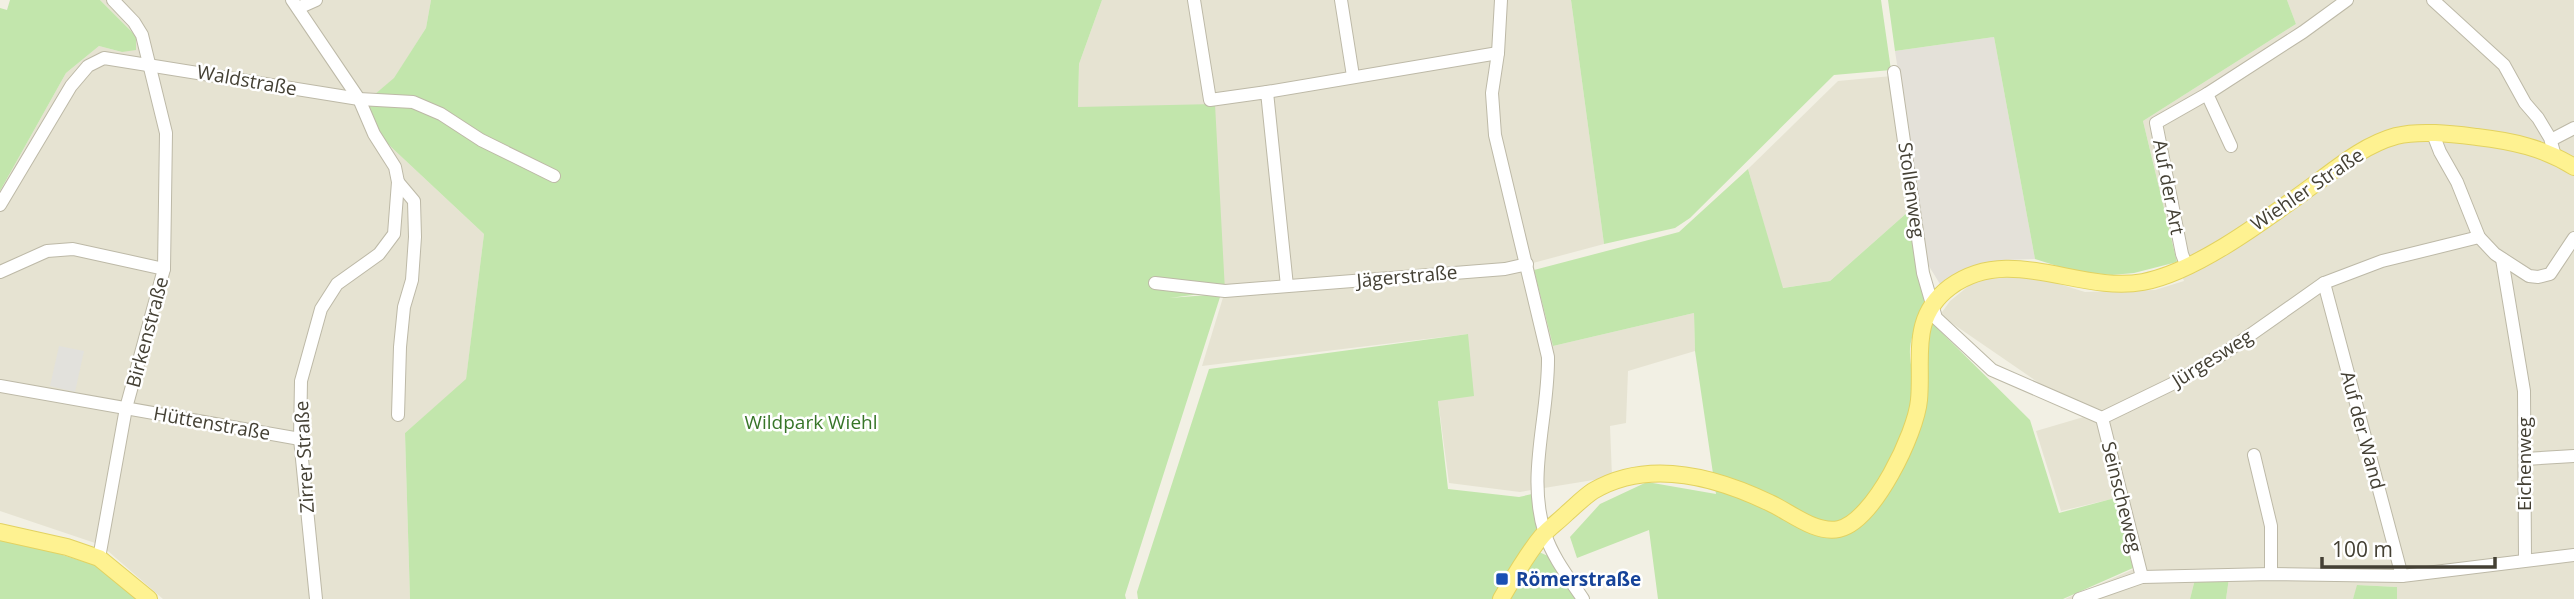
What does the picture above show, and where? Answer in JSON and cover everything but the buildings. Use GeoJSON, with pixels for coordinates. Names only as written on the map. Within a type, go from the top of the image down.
{"type":"FeatureCollection","features":[{"type":"Feature","properties":{"kind":"main road","name":"Wiehler Straße"},"geometry":{"type":"LineString","coordinates":[[1932,307],[1950,287],[1975,275],[1995,270],[2038,270],[2109,284],[2143,282],[2187,267],[2278,211],[2352,157],[2376,143],[2398,135],[2433,134],[2553,148],[2574,167]]}},
{"type":"Feature","properties":{"kind":"main road"},"geometry":{"type":"LineString","coordinates":[[1501,599],[1527,555],[1545,533],[1593,492],[1617,481],[1656,473],[1698,477],[1718,481],[1824,529],[1840,529],[1855,519],[1872,504],[1894,468],[1912,429],[1919,401],[1918,345],[1925,319],[1932,307]]}},
{"type":"Feature","properties":{"kind":"main road"},"geometry":{"type":"LineString","coordinates":[[0,532],[67,547],[99,558],[149,599]]}},
{"type":"Feature","properties":{"kind":"street","name":"Birkenstraße"},"geometry":{"type":"LineString","coordinates":[[99,558],[126,408],[164,269],[166,133],[142,35],[134,22],[113,0]]}},
{"type":"Feature","properties":{"kind":"street","name":"Zirrer Straße"},"geometry":{"type":"LineString","coordinates":[[316,0],[295,4],[359,99],[374,134],[395,167],[398,182],[394,234],[379,254],[337,284],[321,309],[301,382],[300,439],[316,599]]}},
{"type":"Feature","properties":{"kind":"street"},"geometry":{"type":"LineString","coordinates":[[1194,0],[1210,100],[1498,52]]}},
{"type":"Feature","properties":{"kind":"street"},"geometry":{"type":"LineString","coordinates":[[1341,0],[1353,76]]}},
{"type":"Feature","properties":{"kind":"street"},"geometry":{"type":"LineString","coordinates":[[1501,0],[1492,93],[1495,135],[1548,357],[1549,385],[1536,469],[1537,496],[1545,533],[1562,567],[1583,599]]}},
{"type":"Feature","properties":{"kind":"street","name":"Auf der Art"},"geometry":{"type":"LineString","coordinates":[[2187,267],[2182,254],[2156,123],[2207,94],[2347,0]]}},
{"type":"Feature","properties":{"kind":"street"},"geometry":{"type":"LineString","coordinates":[[2433,0],[2504,65],[2525,103],[2538,118],[2553,148],[2574,128]]}},
{"type":"Feature","properties":{"kind":"street","name":"Waldstraße"},"geometry":{"type":"LineString","coordinates":[[0,205],[71,86],[88,66],[104,58],[149,63],[359,99],[413,102],[441,114],[481,140],[554,176]]}},
{"type":"Feature","properties":{"kind":"street","name":"Stollenweg"},"geometry":{"type":"LineString","coordinates":[[1894,72],[1923,273],[1932,307]]}},
{"type":"Feature","properties":{"kind":"street"},"geometry":{"type":"LineString","coordinates":[[1266,92],[1287,286]]}},
{"type":"Feature","properties":{"kind":"street"},"geometry":{"type":"LineString","coordinates":[[2207,94],[2231,146]]}},
{"type":"Feature","properties":{"kind":"street"},"geometry":{"type":"LineString","coordinates":[[2433,134],[2479,237],[2502,259],[2529,276],[2550,274],[2574,238]]}},
{"type":"Feature","properties":{"kind":"street","name":"Zirrer Straße"},"geometry":{"type":"LineString","coordinates":[[398,182],[414,201],[415,237],[412,280],[404,307],[400,347],[398,415]]}},
{"type":"Feature","properties":{"kind":"street","name":"Jürgesweg"},"geometry":{"type":"LineString","coordinates":[[2102,418],[2172,384],[2227,352],[2324,283],[2382,261],[2479,237]]}},
{"type":"Feature","properties":{"kind":"street"},"geometry":{"type":"LineString","coordinates":[[0,272],[47,251],[73,249],[164,269]]}},
{"type":"Feature","properties":{"kind":"street","name":"Eichenweg"},"geometry":{"type":"LineString","coordinates":[[2502,259],[2524,391],[2525,560]]}},
{"type":"Feature","properties":{"kind":"street","name":"Jägerstraße"},"geometry":{"type":"LineString","coordinates":[[1155,284],[1225,291],[1504,269],[1527,264]]}},
{"type":"Feature","properties":{"kind":"street","name":"Auf der Wand"},"geometry":{"type":"LineString","coordinates":[[2324,283],[2402,576]]}},
{"type":"Feature","properties":{"kind":"street"},"geometry":{"type":"LineString","coordinates":[[1932,307],[1936,318],[1992,370],[2102,418]]}},
{"type":"Feature","properties":{"kind":"street","name":"Hüttenstraße"},"geometry":{"type":"LineString","coordinates":[[0,386],[300,439]]}},
{"type":"Feature","properties":{"kind":"street","name":"Seinscheweg"},"geometry":{"type":"LineString","coordinates":[[2102,418],[2142,577]]}},
{"type":"Feature","properties":{"kind":"street"},"geometry":{"type":"LineString","coordinates":[[2254,455],[2271,526],[2270,574]]}},
{"type":"Feature","properties":{"kind":"street"},"geometry":{"type":"LineString","coordinates":[[2525,459],[2574,456]]}},
{"type":"Feature","properties":{"kind":"street"},"geometry":{"type":"LineString","coordinates":[[2079,599],[2142,577],[2270,574],[2402,576],[2574,555]]}},
{"type":"Feature","properties":{"kind":"shaded area"},"geometry":{"type":"Polygon","coordinates":[[[100,0],[431,0],[426,28],[394,79],[368,100],[374,131],[484,234],[466,380],[405,433],[410,599],[163,599],[101,545],[0,511],[0,191],[66,73],[99,46],[122,52],[136,36],[100,0]]]}},
{"type":"Feature","properties":{"kind":"shaded area"},"geometry":{"type":"Polygon","coordinates":[[[1102,0],[1571,0],[1604,244],[1533,263],[1553,346],[1694,313],[1695,351],[1628,371],[1626,423],[1610,426],[1612,477],[1520,492],[1449,483],[1438,400],[1468,334],[1202,366],[1225,291],[1078,107],[1079,64],[1102,0]]]}},
{"type":"Feature","properties":{"kind":"shaded area"},"geometry":{"type":"Polygon","coordinates":[[[2287,0],[2574,0],[2574,599],[2397,599],[2397,587],[2358,585],[2353,599],[2226,599],[2229,578],[2196,575],[2190,599],[2065,599],[2134,569],[2116,498],[2061,511],[2036,431],[2087,416],[1940,315],[1950,301],[1976,280],[2030,275],[2085,292],[2155,290],[2184,281],[2143,121],[2296,24],[2287,0]]]}},
{"type":"Feature","properties":{"kind":"shaded area"},"geometry":{"type":"Polygon","coordinates":[[[1994,37],[2035,259],[2004,260],[1979,266],[1940,284],[1927,263],[1895,51],[1994,37]]]}},
{"type":"Feature","properties":{"kind":"shaded area"},"geometry":{"type":"Polygon","coordinates":[[[1892,76],[1909,211],[1830,281],[1782,288],[1748,169],[1838,81],[1892,76]]]}},
{"type":"Feature","properties":{"kind":"shaded area"},"geometry":{"type":"Polygon","coordinates":[[[59,346],[84,351],[75,392],[50,386],[59,346]]]}},
{"type":"Feature","properties":{"kind":"green space"},"geometry":{"type":"Polygon","coordinates":[[[10,0],[100,0],[136,36],[136,50],[122,52],[99,46],[66,73],[0,191],[0,8],[7,10],[10,0]]]}},
{"type":"Feature","properties":{"kind":"green space","name":"Wildpark Wiehl"},"geometry":{"type":"Polygon","coordinates":[[[431,0],[1102,0],[1079,64],[1078,107],[1215,104],[1225,291],[1169,298],[1221,294],[1125,595],[1126,599],[410,599],[405,433],[466,379],[484,234],[374,131],[368,100],[394,78],[426,28],[431,0]]]}},
{"type":"Feature","properties":{"kind":"green space"},"geometry":{"type":"Polygon","coordinates":[[[1571,0],[1881,0],[1891,70],[1834,75],[1690,218],[1675,228],[1604,244],[1571,0]]]}},
{"type":"Feature","properties":{"kind":"green space"},"geometry":{"type":"Polygon","coordinates":[[[1888,0],[2287,0],[2296,24],[2143,121],[2177,262],[2134,273],[2112,275],[2073,271],[2035,259],[1994,37],[1895,51],[1888,0]]]}},
{"type":"Feature","properties":{"kind":"green space"},"geometry":{"type":"Polygon","coordinates":[[[1748,169],[1783,288],[1830,281],[1909,211],[1927,304],[1916,326],[1910,349],[1915,391],[1912,412],[1897,452],[1873,492],[1844,519],[1829,522],[1804,515],[1766,494],[1761,502],[1799,523],[1829,533],[1840,533],[1853,528],[1867,516],[1893,478],[1921,416],[1926,396],[1925,346],[1931,322],[2030,420],[2059,513],[2115,498],[2133,568],[2063,599],[1658,599],[1649,530],[1577,558],[1570,537],[1600,504],[1647,482],[1716,494],[1695,351],[1694,313],[1553,346],[1534,270],[1679,232],[1748,169]]]}},
{"type":"Feature","properties":{"kind":"green space"},"geometry":{"type":"Polygon","coordinates":[[[1468,334],[1474,396],[1438,401],[1448,489],[1519,497],[1532,494],[1539,532],[1494,599],[1138,599],[1137,592],[1209,369],[1468,334]]]}},
{"type":"Feature","properties":{"kind":"green space"},"geometry":{"type":"Polygon","coordinates":[[[0,539],[18,541],[98,566],[140,599],[0,599],[0,539]]]}},
{"type":"Feature","properties":{"kind":"green space"},"geometry":{"type":"Polygon","coordinates":[[[1539,552],[1548,556],[1580,599],[1509,599],[1539,552]]]}},
{"type":"Feature","properties":{"kind":"green space"},"geometry":{"type":"Polygon","coordinates":[[[2196,575],[2229,578],[2226,599],[2190,599],[2196,575]]]}},
{"type":"Feature","properties":{"kind":"green space"},"geometry":{"type":"Polygon","coordinates":[[[2357,585],[2397,587],[2397,599],[2353,599],[2357,585]]]}},
{"type":"Feature","properties":{"kind":"place","name":"Römerstraße"},"geometry":{"type":"Point","coordinates":[1502,579]}}]}
